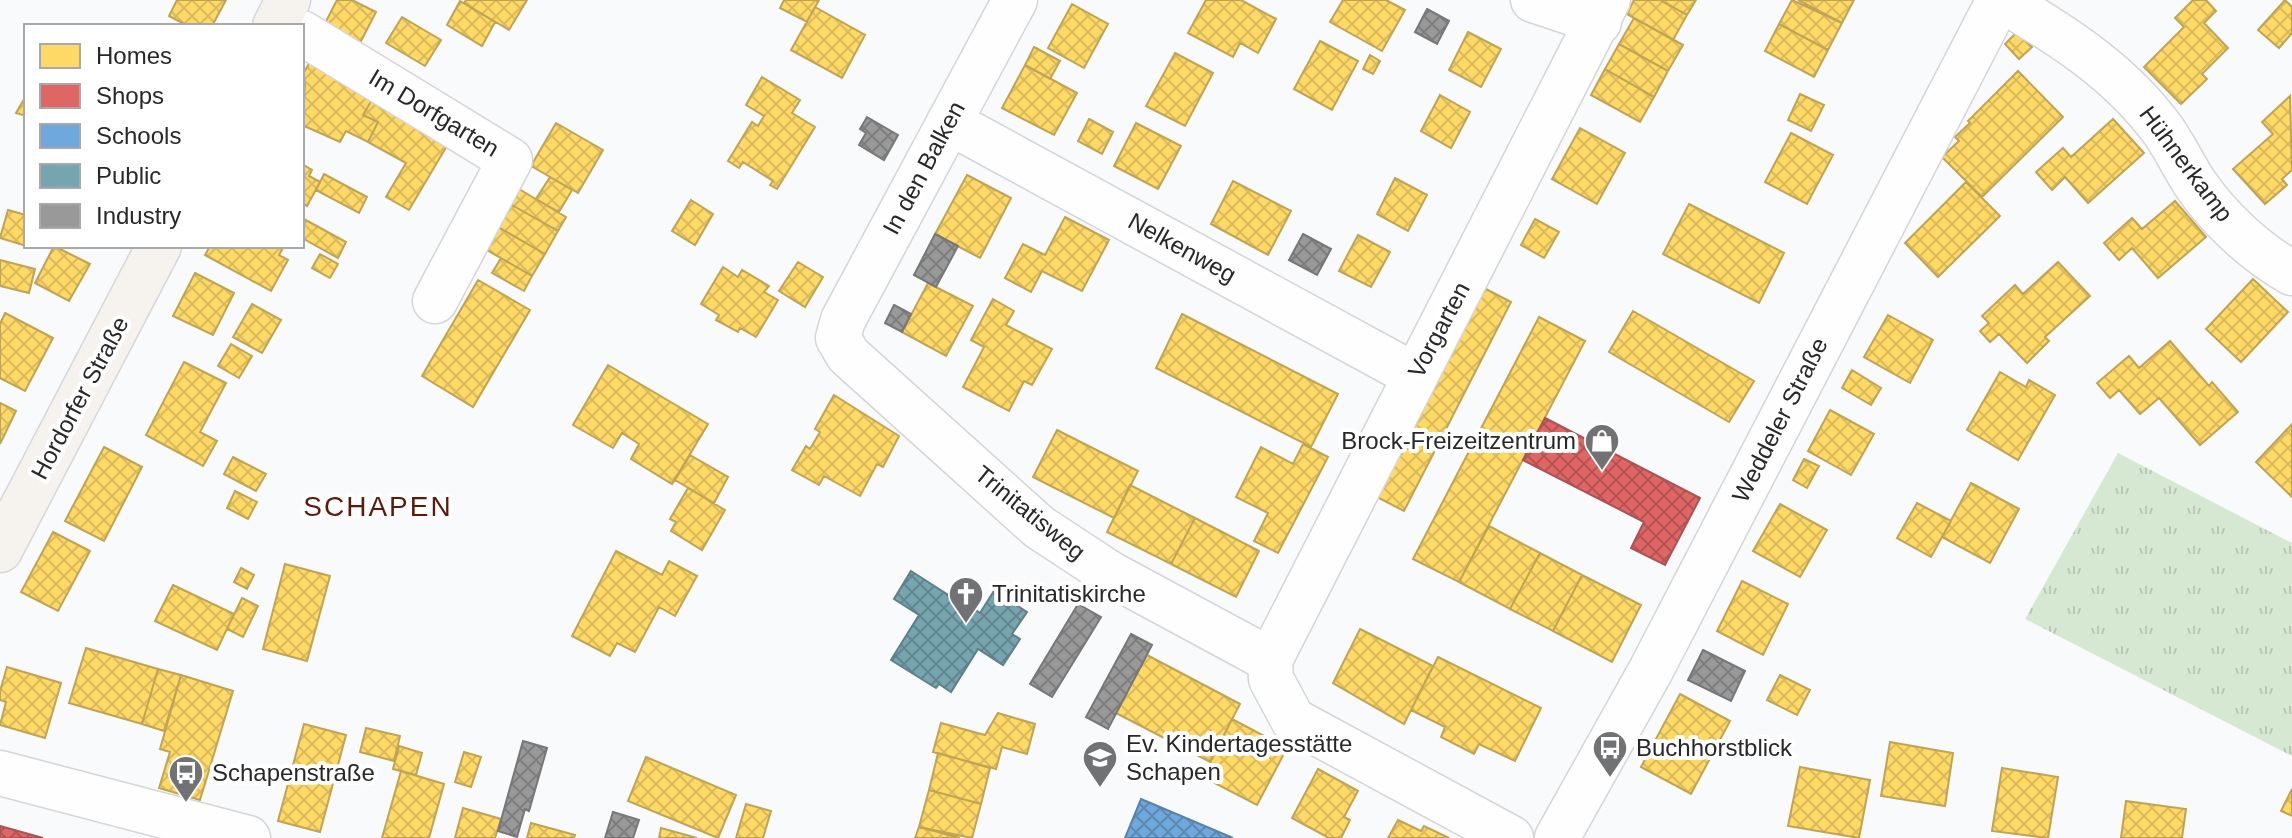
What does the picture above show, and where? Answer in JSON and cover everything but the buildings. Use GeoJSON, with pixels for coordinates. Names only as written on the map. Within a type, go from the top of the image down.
{"type":"FeatureCollection","features":[{"type":"Feature","properties":{"kind":"main road","name":"Hordorfer Straße"},"geometry":{"type":"LineString","coordinates":[[0,550],[158,248]]}},
{"type":"Feature","properties":{"kind":"street","name":"In den Balken"},"geometry":{"type":"LineString","coordinates":[[838,338],[843,320],[1015,0]]}},
{"type":"Feature","properties":{"kind":"street"},"geometry":{"type":"LineString","coordinates":[[1533,0],[1603,11]]}},
{"type":"Feature","properties":{"kind":"street","name":"Hühnerkamp"},"geometry":{"type":"LineString","coordinates":[[2000,0],[2075,46],[2129,89],[2158,122],[2196,186],[2221,215],[2275,264],[2292,273]]}},
{"type":"Feature","properties":{"kind":"street","name":"Weddeler Straße"},"geometry":{"type":"LineString","coordinates":[[1557,838],[1651,670],[2000,0]]}},
{"type":"Feature","properties":{"kind":"street","name":"Vorgarten"},"geometry":{"type":"LineString","coordinates":[[1270,660],[1603,11]]}},
{"type":"Feature","properties":{"kind":"street","name":"Im Dorfgarten"},"geometry":{"type":"LineString","coordinates":[[304,32],[510,160],[435,301]]}},
{"type":"Feature","properties":{"kind":"street","name":"Nelkenweg"},"geometry":{"type":"LineString","coordinates":[[949,122],[1414,375]]}},
{"type":"Feature","properties":{"kind":"street","name":"Trinitatisweg"},"geometry":{"type":"LineString","coordinates":[[838,338],[848,355],[1039,527],[1109,573],[1270,660]]}},
{"type":"Feature","properties":{"kind":"street"},"geometry":{"type":"LineString","coordinates":[[1270,660],[1271,679],[1293,720],[1511,838]]}},
{"type":"Feature","properties":{"kind":"street"},"geometry":{"type":"LineString","coordinates":[[0,773],[248,838]]}},
{"type":"Feature","properties":{"kind":"green space"},"geometry":{"type":"Polygon","coordinates":[[[2118,453],[2292,543],[2292,756],[2025,619],[2118,453]]]}},
{"type":"Feature","properties":{"kind":"place","name":"Brock-Freizeitzentrum"},"geometry":{"type":"Point","coordinates":[1602,472]}},
{"type":"Feature","properties":{"kind":"place","name":"Trinitatiskirche"},"geometry":{"type":"Point","coordinates":[966,625]}},
{"type":"Feature","properties":{"kind":"place","name":"Buchhorstblick"},"geometry":{"type":"Point","coordinates":[1610,779]}},
{"type":"Feature","properties":{"kind":"place","name":"Ev. Kindertagesstätte Schapen"},"geometry":{"type":"Point","coordinates":[1100,789]}},
{"type":"Feature","properties":{"kind":"place","name":"Schapenstraße"},"geometry":{"type":"Point","coordinates":[186,804]}},
{"type":"Feature","properties":{"kind":"district","name":"SCHAPEN"},"geometry":{"type":"Point","coordinates":[378,506]}}]}
